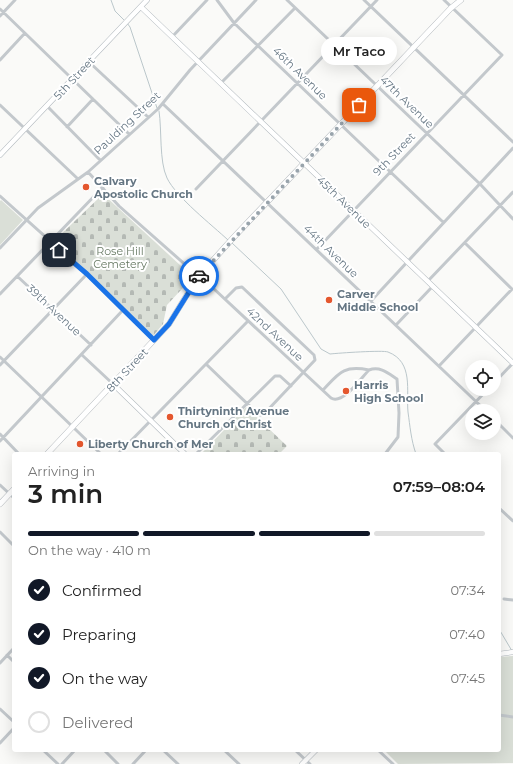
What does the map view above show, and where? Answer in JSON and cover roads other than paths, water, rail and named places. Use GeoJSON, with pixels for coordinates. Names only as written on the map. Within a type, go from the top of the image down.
{"type":"FeatureCollection","features":[{"type":"Feature","properties":{"kind":"main road"},"geometry":{"type":"LineString","coordinates":[[452,8],[456,0]]}},
{"type":"Feature","properties":{"kind":"main road","name":"8th Street"},"geometry":{"type":"LineString","coordinates":[[49,452],[169,324],[198,277],[233,238],[414,47],[461,0]]}},
{"type":"Feature","properties":{"kind":"main road"},"geometry":{"type":"LineString","coordinates":[[0,504],[12,492]]}},
{"type":"Feature","properties":{"kind":"street"},"geometry":{"type":"LineString","coordinates":[[0,16],[15,0]]}},
{"type":"Feature","properties":{"kind":"street","name":"5th Street"},"geometry":{"type":"LineString","coordinates":[[0,155],[147,0]]}},
{"type":"Feature","properties":{"kind":"street"},"geometry":{"type":"LineString","coordinates":[[172,37],[207,0]]}},
{"type":"Feature","properties":{"kind":"street","name":"46th Avenue"},"geometry":{"type":"LineString","coordinates":[[217,0],[234,23],[443,222]]}},
{"type":"Feature","properties":{"kind":"street","name":"Paulding Street"},"geometry":{"type":"LineString","coordinates":[[0,248],[38,208],[88,172],[162,105],[198,62],[256,0]]}},
{"type":"Feature","properties":{"kind":"street","name":"47th Avenue"},"geometry":{"type":"LineString","coordinates":[[287,0],[480,184],[513,220]]}},
{"type":"Feature","properties":{"kind":"street"},"geometry":{"type":"LineString","coordinates":[[364,0],[513,142]]}},
{"type":"Feature","properties":{"kind":"street"},"geometry":{"type":"LineString","coordinates":[[196,189],[335,46],[377,0]]}},
{"type":"Feature","properties":{"kind":"street"},"geometry":{"type":"LineString","coordinates":[[444,0],[452,8]]}},
{"type":"Feature","properties":{"kind":"street","name":"45th Avenue"},"geometry":{"type":"LineString","coordinates":[[140,7],[513,363]]}},
{"type":"Feature","properties":{"kind":"street"},"geometry":{"type":"LineString","coordinates":[[220,84],[295,8]]}},
{"type":"Feature","properties":{"kind":"street","name":"9th Street"},"geometry":{"type":"LineString","coordinates":[[317,249],[502,54],[452,8]]}},
{"type":"Feature","properties":{"kind":"street"},"geometry":{"type":"LineString","coordinates":[[0,9],[129,134]]}},
{"type":"Feature","properties":{"kind":"street"},"geometry":{"type":"LineString","coordinates":[[0,60],[25,33]]}},
{"type":"Feature","properties":{"kind":"street"},"geometry":{"type":"LineString","coordinates":[[89,62],[148,117]]}},
{"type":"Feature","properties":{"kind":"street"},"geometry":{"type":"LineString","coordinates":[[67,127],[93,99]]}},
{"type":"Feature","properties":{"kind":"street"},"geometry":{"type":"LineString","coordinates":[[0,105],[78,179]]}},
{"type":"Feature","properties":{"kind":"street","name":"44th Avenue"},"geometry":{"type":"LineString","coordinates":[[162,105],[224,161],[479,404]]}},
{"type":"Feature","properties":{"kind":"street"},"geometry":{"type":"LineString","coordinates":[[47,106],[100,160]]}},
{"type":"Feature","properties":{"kind":"street"},"geometry":{"type":"LineString","coordinates":[[371,301],[513,148]]}},
{"type":"Feature","properties":{"kind":"street","name":"42nd Avenue"},"geometry":{"type":"LineString","coordinates":[[88,172],[119,206],[198,277],[225,299],[303,373],[334,400],[341,399],[369,370]]}},
{"type":"Feature","properties":{"kind":"street"},"geometry":{"type":"LineString","coordinates":[[0,294],[103,187]]}},
{"type":"Feature","properties":{"kind":"street"},"geometry":{"type":"LineString","coordinates":[[427,282],[513,192]]}},
{"type":"Feature","properties":{"kind":"street"},"geometry":{"type":"LineString","coordinates":[[0,196],[49,242],[87,274],[154,340]]}},
{"type":"Feature","properties":{"kind":"street"},"geometry":{"type":"LineString","coordinates":[[439,366],[512,289],[465,243]]}},
{"type":"Feature","properties":{"kind":"street"},"geometry":{"type":"LineString","coordinates":[[0,365],[87,274]]}},
{"type":"Feature","properties":{"kind":"street","name":"39th Avenue"},"geometry":{"type":"LineString","coordinates":[[18,276],[91,345]]}},
{"type":"Feature","properties":{"kind":"street"},"geometry":{"type":"LineString","coordinates":[[0,286],[4,290]]}},
{"type":"Feature","properties":{"kind":"street"},"geometry":{"type":"LineString","coordinates":[[396,325],[432,287]]}},
{"type":"Feature","properties":{"kind":"street"},"geometry":{"type":"LineString","coordinates":[[206,364],[260,415],[263,415],[315,360],[314,355],[242,288],[236,288],[225,299]]}},
{"type":"Feature","properties":{"kind":"street"},"geometry":{"type":"LineString","coordinates":[[0,441],[123,310]]}},
{"type":"Feature","properties":{"kind":"street"},"geometry":{"type":"LineString","coordinates":[[120,452],[149,420],[248,321]]}},
{"type":"Feature","properties":{"kind":"street"},"geometry":{"type":"LineString","coordinates":[[82,355],[183,452]]}},
{"type":"Feature","properties":{"kind":"street"},"geometry":{"type":"LineString","coordinates":[[0,357],[99,452]]}},
{"type":"Feature","properties":{"kind":"street"},"geometry":{"type":"LineString","coordinates":[[501,376],[513,363]]}},
{"type":"Feature","properties":{"kind":"street"},"geometry":{"type":"LineString","coordinates":[[323,390],[344,370],[355,367],[369,370],[381,369],[397,379],[398,437],[387,452]]}},
{"type":"Feature","properties":{"kind":"street"},"geometry":{"type":"LineString","coordinates":[[198,452],[275,376],[280,376],[291,386]]}},
{"type":"Feature","properties":{"kind":"street"},"geometry":{"type":"LineString","coordinates":[[443,452],[435,444],[481,396]]}},
{"type":"Feature","properties":{"kind":"street"},"geometry":{"type":"LineString","coordinates":[[501,426],[513,438]]}},
{"type":"Feature","properties":{"kind":"street"},"geometry":{"type":"LineString","coordinates":[[0,434],[17,452]]}},
{"type":"Feature","properties":{"kind":"street"},"geometry":{"type":"LineString","coordinates":[[0,485],[10,494]]}},
{"type":"Feature","properties":{"kind":"street"},"geometry":{"type":"LineString","coordinates":[[501,510],[513,521]]}},
{"type":"Feature","properties":{"kind":"street"},"geometry":{"type":"LineString","coordinates":[[0,532],[12,544]]}},
{"type":"Feature","properties":{"kind":"street"},"geometry":{"type":"LineString","coordinates":[[504,599],[513,600]]}},
{"type":"Feature","properties":{"kind":"street"},"geometry":{"type":"LineString","coordinates":[[0,663],[12,650]]}},
{"type":"Feature","properties":{"kind":"street"},"geometry":{"type":"LineString","coordinates":[[501,654],[512,652]]}},
{"type":"Feature","properties":{"kind":"street"},"geometry":{"type":"LineString","coordinates":[[7,655],[12,660]]}},
{"type":"Feature","properties":{"kind":"street"},"geometry":{"type":"LineString","coordinates":[[0,709],[12,720]]}},
{"type":"Feature","properties":{"kind":"street"},"geometry":{"type":"LineString","coordinates":[[501,715],[513,717]]}},
{"type":"Feature","properties":{"kind":"street"},"geometry":{"type":"LineString","coordinates":[[0,743],[12,730]]}},
{"type":"Feature","properties":{"kind":"street"},"geometry":{"type":"LineString","coordinates":[[45,752],[58,764]]}},
{"type":"Feature","properties":{"kind":"street"},"geometry":{"type":"LineString","coordinates":[[62,764],[73,752]]}},
{"type":"Feature","properties":{"kind":"street"},"geometry":{"type":"LineString","coordinates":[[106,752],[118,764]]}},
{"type":"Feature","properties":{"kind":"street"},"geometry":{"type":"LineString","coordinates":[[133,764],[144,752]]}},
{"type":"Feature","properties":{"kind":"street"},"geometry":{"type":"LineString","coordinates":[[165,752],[178,764]]}},
{"type":"Feature","properties":{"kind":"street"},"geometry":{"type":"LineString","coordinates":[[226,752],[238,764]]}},
{"type":"Feature","properties":{"kind":"street"},"geometry":{"type":"LineString","coordinates":[[296,752],[304,762],[310,764]]}},
{"type":"Feature","properties":{"kind":"street"},"geometry":{"type":"LineString","coordinates":[[304,762],[314,752]]}},
{"type":"Feature","properties":{"kind":"street"},"geometry":{"type":"LineString","coordinates":[[380,752],[392,764]]}},
{"type":"Feature","properties":{"kind":"waterway"},"geometry":{"type":"LineString","coordinates":[[111,0],[115,11],[125,21]]}},
{"type":"Feature","properties":{"kind":"waterway"},"geometry":{"type":"LineString","coordinates":[[127,23],[130,27],[157,108]]}},
{"type":"Feature","properties":{"kind":"waterway"},"geometry":{"type":"LineString","coordinates":[[159,111],[163,163],[167,178],[178,194],[228,240]]}},
{"type":"Feature","properties":{"kind":"waterway"},"geometry":{"type":"LineString","coordinates":[[232,243],[281,289],[321,349],[330,354],[384,351],[396,357],[402,363],[407,378],[408,412],[416,452]]}},
{"type":"Feature","properties":{"kind":"waterway"},"geometry":{"type":"LineString","coordinates":[[501,632],[512,651]]}},
{"type":"Feature","properties":{"kind":"place","name":"Mr Taco"},"geometry":{"type":"Point","coordinates":[359,105]}},
{"type":"Feature","properties":{"kind":"place","name":"Calvary Apostolic Church"},"geometry":{"type":"Point","coordinates":[86,187]}},
{"type":"Feature","properties":{"kind":"place","name":"Carver Middle School"},"geometry":{"type":"Point","coordinates":[329,300]}},
{"type":"Feature","properties":{"kind":"place","name":"Harris High School"},"geometry":{"type":"Point","coordinates":[346,391]}},
{"type":"Feature","properties":{"kind":"place","name":"Thirtyninth Avenue Church of Christ"},"geometry":{"type":"Point","coordinates":[170,417]}},
{"type":"Feature","properties":{"kind":"place","name":"Liberty Church of Mer"},"geometry":{"type":"Point","coordinates":[80,444]}},
{"type":"Feature","properties":{"kind":"park label","name":"Rose Hill Cemetery"},"geometry":{"type":"Point","coordinates":[120,257]}}]}
